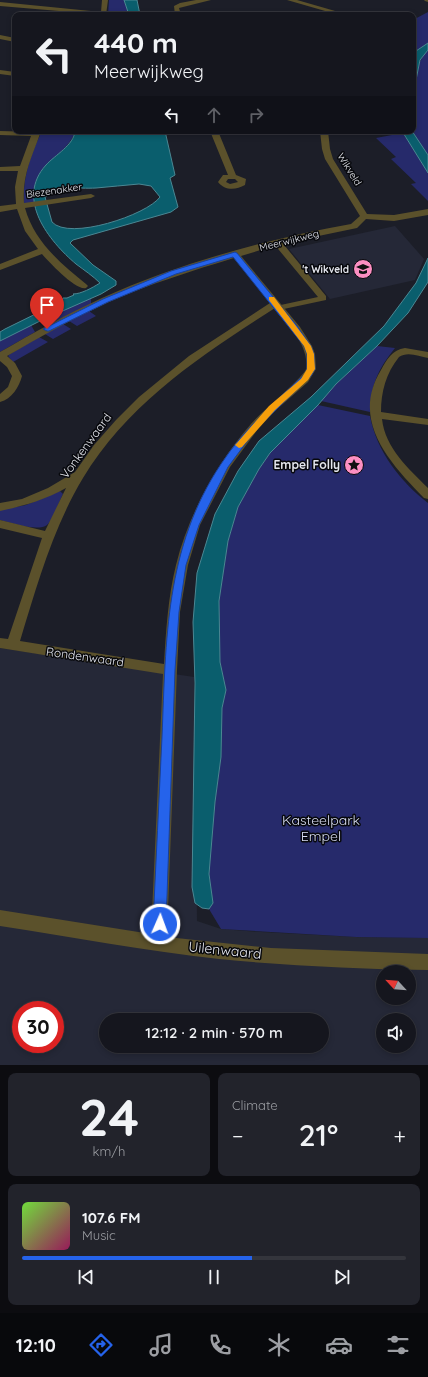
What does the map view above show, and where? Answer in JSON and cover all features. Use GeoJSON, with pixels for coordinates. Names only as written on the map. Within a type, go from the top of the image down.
{"type":"FeatureCollection","features":[{"type":"Feature","properties":{"kind":"street"},"geometry":{"type":"LineString","coordinates":[[104,12],[105,0]]}},
{"type":"Feature","properties":{"kind":"street"},"geometry":{"type":"LineString","coordinates":[[177,12],[176,7],[182,4],[208,0]]}},
{"type":"Feature","properties":{"kind":"street"},"geometry":{"type":"LineString","coordinates":[[290,0],[335,12]]}},
{"type":"Feature","properties":{"kind":"street"},"geometry":{"type":"LineString","coordinates":[[0,4],[83,12]]}},
{"type":"Feature","properties":{"kind":"street"},"geometry":{"type":"LineString","coordinates":[[0,37],[12,39]]}},
{"type":"Feature","properties":{"kind":"street"},"geometry":{"type":"LineString","coordinates":[[0,72],[12,74]]}},
{"type":"Feature","properties":{"kind":"street","name":"Biezenakker"},"geometry":{"type":"LineString","coordinates":[[0,133],[12,133]]}},
{"type":"Feature","properties":{"kind":"street","name":"Biezenakker"},"geometry":{"type":"LineString","coordinates":[[36,134],[23,168],[19,186],[21,212],[29,230],[44,250],[59,267],[83,286]]}},
{"type":"Feature","properties":{"kind":"street"},"geometry":{"type":"LineString","coordinates":[[215,134],[233,176]]}},
{"type":"Feature","properties":{"kind":"street","name":"Wikveld"},"geometry":{"type":"LineString","coordinates":[[324,134],[325,145],[329,159],[357,200],[364,216]]}},
{"type":"Feature","properties":{"kind":"street"},"geometry":{"type":"LineString","coordinates":[[0,169],[23,168]]}},
{"type":"Feature","properties":{"kind":"street","name":"Biezenakker"},"geometry":{"type":"LineString","coordinates":[[20,206],[91,196]]}},
{"type":"Feature","properties":{"kind":"street"},"geometry":{"type":"LineString","coordinates":[[0,208],[20,206]]}},
{"type":"Feature","properties":{"kind":"street"},"geometry":{"type":"LineString","coordinates":[[364,216],[394,218],[428,212]]}},
{"type":"Feature","properties":{"kind":"street","name":"Meerwijkweg"},"geometry":{"type":"LineString","coordinates":[[0,399],[13,388],[17,376],[11,365],[0,356],[47,329],[106,300],[174,273],[277,242],[354,226],[364,216]]}},
{"type":"Feature","properties":{"kind":"street"},"geometry":{"type":"LineString","coordinates":[[277,242],[323,298],[277,306]]}},
{"type":"Feature","properties":{"kind":"street"},"geometry":{"type":"LineString","coordinates":[[0,267],[44,250]]}},
{"type":"Feature","properties":{"kind":"street"},"geometry":{"type":"LineString","coordinates":[[159,943],[170,670],[174,612],[182,565],[194,525],[225,466],[254,427],[272,408],[304,380],[311,369],[311,358],[307,346],[235,254]]}},
{"type":"Feature","properties":{"kind":"street","name":"Vonkenwaard"},"geometry":{"type":"LineString","coordinates":[[6,645],[49,536],[79,475],[102,442],[147,394],[172,373],[199,353],[277,306]]}},
{"type":"Feature","properties":{"kind":"street"},"geometry":{"type":"LineString","coordinates":[[428,354],[408,352],[397,354],[387,368],[375,399],[376,415],[384,443],[403,469],[428,495]]}},
{"type":"Feature","properties":{"kind":"street"},"geometry":{"type":"LineString","coordinates":[[376,415],[428,422]]}},
{"type":"Feature","properties":{"kind":"street"},"geometry":{"type":"LineString","coordinates":[[0,507],[24,502],[52,490],[79,475]]}},
{"type":"Feature","properties":{"kind":"street"},"geometry":{"type":"LineString","coordinates":[[0,524],[49,536]]}},
{"type":"Feature","properties":{"kind":"street","name":"Rondenwaard"},"geometry":{"type":"LineString","coordinates":[[6,645],[170,670]]}},
{"type":"Feature","properties":{"kind":"street","name":"Uilenwaard"},"geometry":{"type":"LineString","coordinates":[[0,918],[159,943],[249,954],[374,961],[428,962]]}},
{"type":"Feature","properties":{"kind":"shaded area","name":"'t Wikveld"},"geometry":{"type":"Polygon","coordinates":[[[395,226],[424,259],[415,280],[330,299],[289,249],[395,226]]]}},
{"type":"Feature","properties":{"kind":"shaded area"},"geometry":{"type":"Polygon","coordinates":[[[0,648],[194,677],[197,921],[221,929],[261,932],[356,937],[428,938],[428,1065],[0,1065],[0,648]]]}},
{"type":"Feature","properties":{"kind":"green space"},"geometry":{"type":"Polygon","coordinates":[[[109,0],[124,0],[128,12],[108,12],[109,0]]]}},
{"type":"Feature","properties":{"kind":"green space"},"geometry":{"type":"Polygon","coordinates":[[[428,12],[428,43],[416,51],[416,18],[428,12]]]}},
{"type":"Feature","properties":{"kind":"green space"},"geometry":{"type":"Polygon","coordinates":[[[428,50],[428,155],[414,134],[416,134],[416,74],[422,57],[428,50]]]}},
{"type":"Feature","properties":{"kind":"green space"},"geometry":{"type":"Polygon","coordinates":[[[41,134],[74,134],[62,151],[48,163],[38,178],[35,188],[34,202],[24,204],[24,185],[34,148],[41,134]]]}},
{"type":"Feature","properties":{"kind":"green space"},"geometry":{"type":"Polygon","coordinates":[[[404,134],[428,173],[428,201],[411,184],[416,183],[391,159],[396,157],[376,138],[404,134]]]}},
{"type":"Feature","properties":{"kind":"green space"},"geometry":{"type":"Polygon","coordinates":[[[91,297],[91,304],[52,323],[40,321],[91,297]]]}},
{"type":"Feature","properties":{"kind":"green space"},"geometry":{"type":"Polygon","coordinates":[[[89,311],[96,316],[77,326],[69,321],[89,311]]]}},
{"type":"Feature","properties":{"kind":"green space"},"geometry":{"type":"Polygon","coordinates":[[[63,324],[71,329],[53,339],[45,334],[63,324]]]}},
{"type":"Feature","properties":{"kind":"green space"},"geometry":{"type":"Polygon","coordinates":[[[31,325],[35,332],[0,352],[0,341],[31,325]]]}},
{"type":"Feature","properties":{"kind":"green space"},"geometry":{"type":"Polygon","coordinates":[[[39,337],[48,342],[13,362],[8,356],[10,354],[39,337]]]}},
{"type":"Feature","properties":{"kind":"green space"},"geometry":{"type":"Polygon","coordinates":[[[377,346],[395,348],[384,363],[376,378],[370,412],[321,401],[336,384],[377,346]]]}},
{"type":"Feature","properties":{"kind":"green space","name":"Kasteelpark Empel"},"geometry":{"type":"Polygon","coordinates":[[[318,405],[370,416],[378,442],[391,465],[408,485],[428,503],[428,938],[356,937],[221,929],[209,909],[213,903],[209,874],[215,802],[221,757],[222,708],[226,690],[220,662],[219,601],[228,541],[238,507],[259,469],[270,453],[318,405]]]}},
{"type":"Feature","properties":{"kind":"green space"},"geometry":{"type":"Polygon","coordinates":[[[60,491],[63,494],[54,515],[49,523],[43,527],[37,528],[17,525],[0,520],[0,510],[26,505],[60,491]]]}},
{"type":"Feature","properties":{"kind":"water"},"geometry":{"type":"Polygon","coordinates":[[[124,0],[137,0],[139,12],[128,12],[124,0]]]}},
{"type":"Feature","properties":{"kind":"water"},"geometry":{"type":"Polygon","coordinates":[[[428,43],[428,50],[420,60],[416,80],[416,51],[428,43]]]}},
{"type":"Feature","properties":{"kind":"water"},"geometry":{"type":"Polygon","coordinates":[[[74,134],[166,134],[175,175],[170,178],[178,207],[171,212],[73,240],[70,243],[93,265],[116,281],[116,285],[101,294],[40,321],[0,341],[0,332],[5,329],[62,301],[63,298],[83,292],[100,283],[66,255],[46,232],[39,219],[35,205],[34,192],[37,178],[46,165],[71,141],[74,134]],[[139,184],[96,188],[69,188],[51,193],[45,197],[52,222],[61,227],[74,229],[90,227],[125,218],[152,204],[160,197],[151,186],[139,184]]]}},
{"type":"Feature","properties":{"kind":"water"},"geometry":{"type":"Polygon","coordinates":[[[404,134],[414,134],[428,155],[428,173],[404,134]]]}},
{"type":"Feature","properties":{"kind":"water"},"geometry":{"type":"Polygon","coordinates":[[[428,258],[428,282],[408,313],[377,346],[336,384],[318,405],[270,453],[259,469],[238,507],[228,541],[219,601],[220,662],[226,690],[222,708],[221,757],[215,802],[209,874],[213,903],[209,909],[202,908],[195,903],[192,887],[195,683],[193,622],[197,573],[215,514],[238,471],[259,441],[311,397],[384,326],[416,283],[428,258]]]}},
{"type":"Feature","properties":{"kind":"slow traffic"},"geometry":{"type":"LineString","coordinates":[[239,445],[272,408],[309,375],[311,369],[312,362],[307,346],[295,328],[271,299]]}},
{"type":"Feature","properties":{"kind":"place","name":"'t Wikveld"},"geometry":{"type":"Point","coordinates":[363,269]}},
{"type":"Feature","properties":{"kind":"place","name":"Empel Folly"},"geometry":{"type":"Point","coordinates":[354,465]}},
{"type":"Feature","properties":{"kind":"route"},"geometry":{"type":"LineString","coordinates":[[47,329],[106,300],[174,273],[235,254],[295,328],[307,346],[312,362],[309,375],[272,408],[254,427],[225,466],[194,525],[182,565],[174,612],[170,670],[160,924]]}}]}
